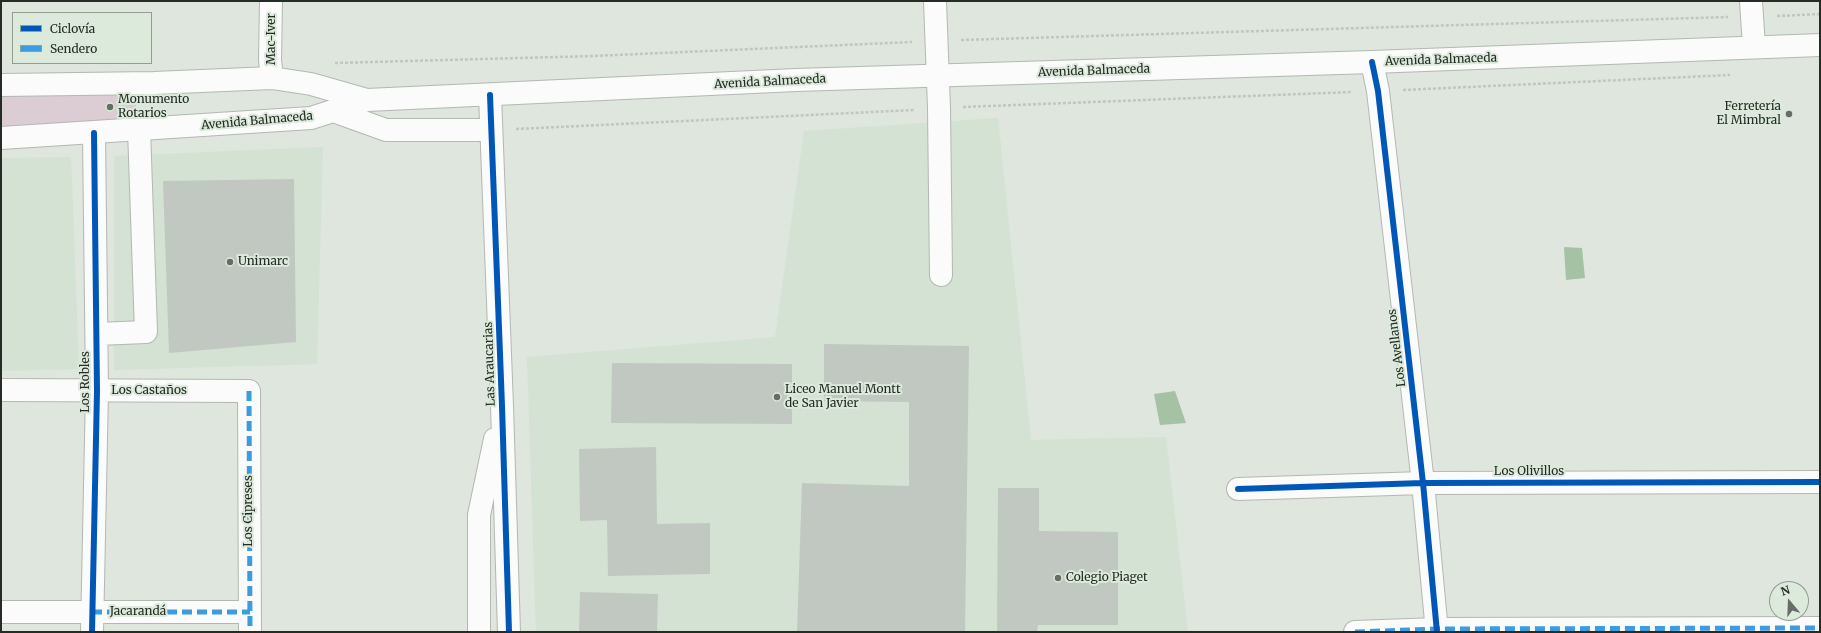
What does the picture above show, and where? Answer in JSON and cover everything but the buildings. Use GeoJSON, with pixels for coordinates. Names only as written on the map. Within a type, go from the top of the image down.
{"type":"FeatureCollection","features":[{"type":"Feature","properties":{"kind":"street","name":"Mac-Iver"},"geometry":{"type":"LineString","coordinates":[[271,1],[270,60],[272,78]]}},
{"type":"Feature","properties":{"kind":"street"},"geometry":{"type":"LineString","coordinates":[[935,1],[939,108],[941,276]]}},
{"type":"Feature","properties":{"kind":"street"},"geometry":{"type":"LineString","coordinates":[[1752,9],[1754,47]]}},
{"type":"Feature","properties":{"kind":"street","name":"Avenida Balmaceda"},"geometry":{"type":"LineString","coordinates":[[1,138],[311,118],[368,100],[796,80],[1372,62],[1820,45]]}},
{"type":"Feature","properties":{"kind":"street","name":"Los Avellanos"},"geometry":{"type":"LineString","coordinates":[[1372,62],[1378,91],[1423,483],[1437,630]]}},
{"type":"Feature","properties":{"kind":"street","name":"Avenida Balmaceda"},"geometry":{"type":"LineString","coordinates":[[1,85],[154,83],[272,78],[311,84],[368,100]]}},
{"type":"Feature","properties":{"kind":"street","name":"Las Araucarias"},"geometry":{"type":"LineString","coordinates":[[490,95],[509,632]]}},
{"type":"Feature","properties":{"kind":"street"},"geometry":{"type":"LineString","coordinates":[[333,111],[386,130],[491,130]]}},
{"type":"Feature","properties":{"kind":"street"},"geometry":{"type":"LineString","coordinates":[[97,334],[146,332],[139,130]]}},
{"type":"Feature","properties":{"kind":"street","name":"Los Robles"},"geometry":{"type":"LineString","coordinates":[[92,622],[98,391],[94,133]]}},
{"type":"Feature","properties":{"kind":"street","name":"Los Castaños"},"geometry":{"type":"LineString","coordinates":[[1,390],[249,391]]}},
{"type":"Feature","properties":{"kind":"street","name":"Los Cipreses"},"geometry":{"type":"LineString","coordinates":[[249,391],[250,622]]}},
{"type":"Feature","properties":{"kind":"street","name":"Las Araucarias"},"geometry":{"type":"LineString","coordinates":[[479,632],[479,515],[502,406]]}},
{"type":"Feature","properties":{"kind":"street","name":"Los Olivillos"},"geometry":{"type":"LineString","coordinates":[[1238,490],[1423,483],[1820,482]]}},
{"type":"Feature","properties":{"kind":"street","name":"Jacarandá"},"geometry":{"type":"LineString","coordinates":[[1,612],[92,622],[250,622]]}},
{"type":"Feature","properties":{"kind":"street"},"geometry":{"type":"LineString","coordinates":[[1355,632],[1437,630],[1820,628]]}},
{"type":"Feature","properties":{"kind":"path"},"geometry":{"type":"LineString","coordinates":[[327,64],[593,56],[1752,9],[1820,14]]}},
{"type":"Feature","properties":{"kind":"path"},"geometry":{"type":"LineString","coordinates":[[491,130],[939,108],[1378,91],[1734,75]]}},
{"type":"Feature","properties":{"kind":"shaded area"},"geometry":{"type":"Polygon","coordinates":[[[137,89],[135,122],[1,128],[1,93],[137,89]]]}},
{"type":"Feature","properties":{"kind":"shaded area","name":"Liceo Manuel Montt de San Javier"},"geometry":{"type":"Polygon","coordinates":[[[998,118],[1031,440],[1166,437],[1188,632],[536,632],[527,357],[775,337],[804,131],[998,118]]]}},
{"type":"Feature","properties":{"kind":"shaded area"},"geometry":{"type":"Polygon","coordinates":[[[323,147],[317,364],[114,370],[114,156],[323,147]]]}},
{"type":"Feature","properties":{"kind":"shaded area"},"geometry":{"type":"Polygon","coordinates":[[[71,157],[79,369],[1,371],[1,158],[71,157]]]}},
{"type":"Feature","properties":{"kind":"shaded area"},"geometry":{"type":"Polygon","coordinates":[[[1564,247],[1582,248],[1585,278],[1566,280],[1564,247]]]}},
{"type":"Feature","properties":{"kind":"shaded area"},"geometry":{"type":"Polygon","coordinates":[[[1175,391],[1186,423],[1160,425],[1154,394],[1175,391]]]}},
{"type":"Feature","properties":{"kind":"marked path"},"geometry":{"type":"LineString","coordinates":[[249,391],[250,632]]}},
{"type":"Feature","properties":{"kind":"marked path"},"geometry":{"type":"LineString","coordinates":[[92,612],[250,612]]}},
{"type":"Feature","properties":{"kind":"marked path"},"geometry":{"type":"LineString","coordinates":[[1355,632],[1437,629],[1820,628]]}},
{"type":"Feature","properties":{"kind":"cycle path"},"geometry":{"type":"LineString","coordinates":[[1372,62],[1378,91],[1423,483],[1437,632]]}},
{"type":"Feature","properties":{"kind":"cycle path"},"geometry":{"type":"LineString","coordinates":[[490,95],[509,632]]}},
{"type":"Feature","properties":{"kind":"cycle path"},"geometry":{"type":"LineString","coordinates":[[92,632],[97,391],[94,133]]}},
{"type":"Feature","properties":{"kind":"cycle path"},"geometry":{"type":"LineString","coordinates":[[1238,489],[1423,483],[1820,482]]}},
{"type":"Feature","properties":{"kind":"place","name":"Monumento Rotarios"},"geometry":{"type":"Point","coordinates":[110,107]}},
{"type":"Feature","properties":{"kind":"place","name":"Ferretería El Mimbral"},"geometry":{"type":"Point","coordinates":[1789,114]}},
{"type":"Feature","properties":{"kind":"place","name":"Unimarc"},"geometry":{"type":"Point","coordinates":[230,262]}},
{"type":"Feature","properties":{"kind":"place","name":"Liceo Manuel Montt de San Javier"},"geometry":{"type":"Point","coordinates":[777,397]}},
{"type":"Feature","properties":{"kind":"place","name":"Colegio Piaget"},"geometry":{"type":"Point","coordinates":[1058,578]}}]}
